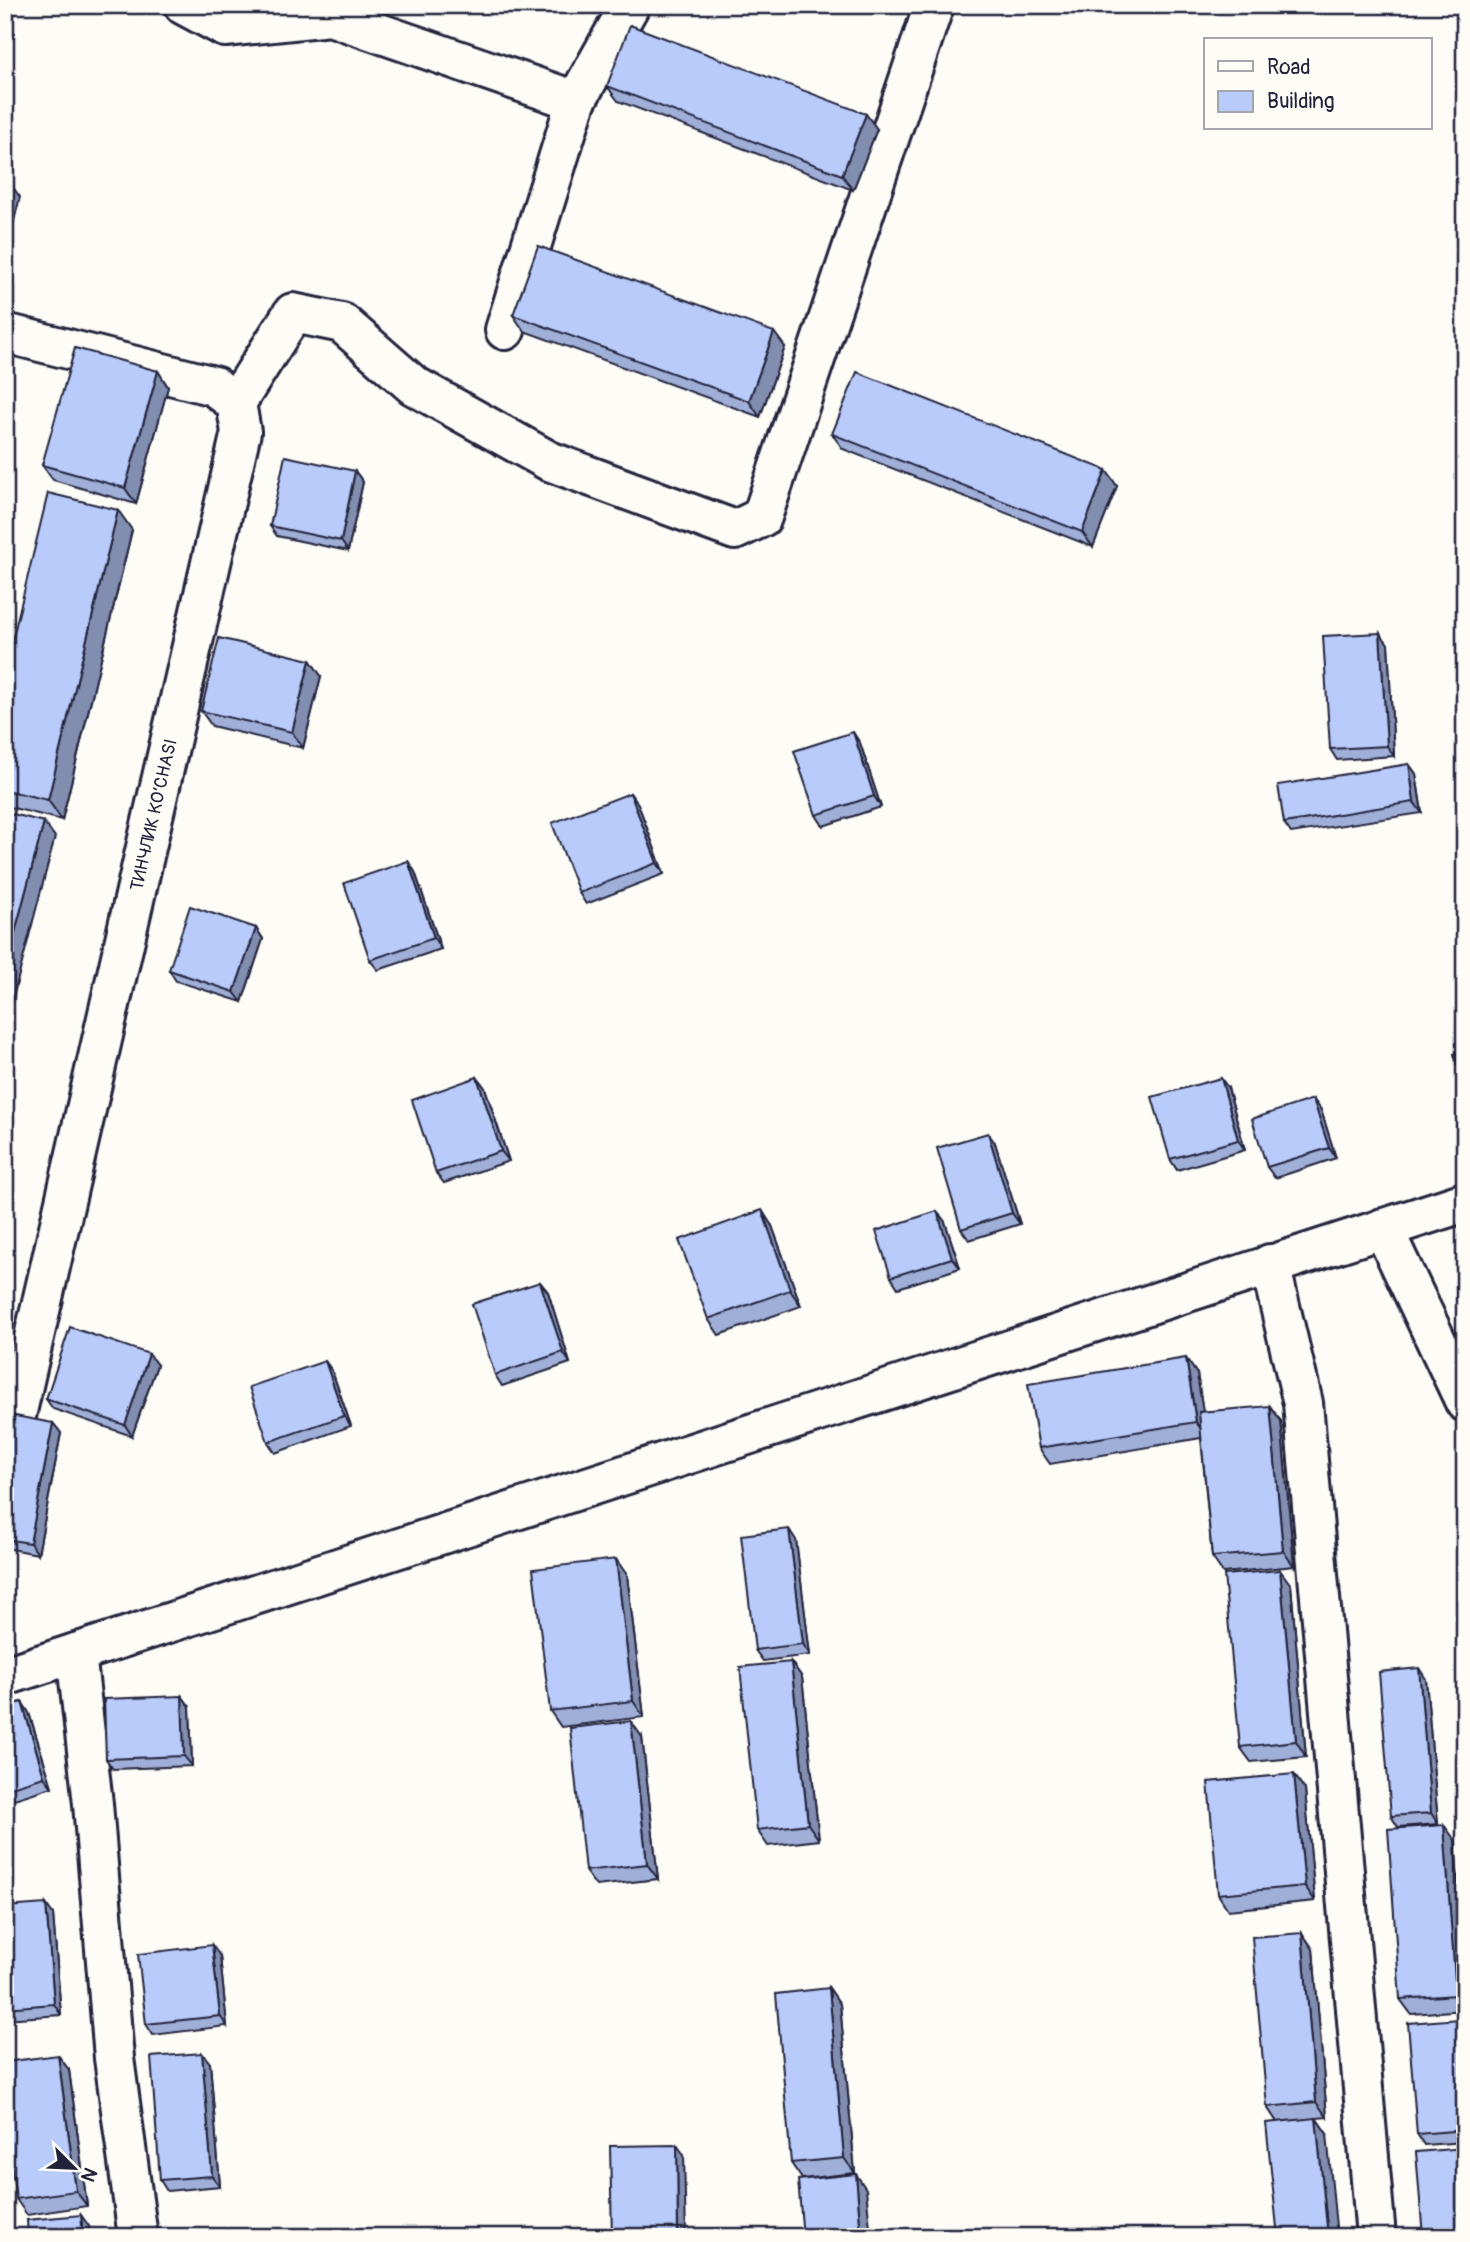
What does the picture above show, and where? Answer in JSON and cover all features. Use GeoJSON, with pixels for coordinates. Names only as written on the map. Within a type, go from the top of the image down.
{"type":"FeatureCollection","features":[{"type":"Feature","properties":{"kind":"street"},"geometry":{"type":"LineString","coordinates":[[184,5],[225,27],[330,16],[576,101]]}},
{"type":"Feature","properties":{"kind":"street"},"geometry":{"type":"LineString","coordinates":[[505,330],[576,101],[629,5]]}},
{"type":"Feature","properties":{"kind":"street"},"geometry":{"type":"LineString","coordinates":[[5,333],[214,386],[236,403],[293,313],[342,323],[413,385],[549,461],[734,530],[762,517],[934,5]]}},
{"type":"Feature","properties":{"kind":"street","name":"ТИНЧЛИК KO’CHASI"},"geometry":{"type":"LineString","coordinates":[[5,1464],[241,432],[236,403]]}},
{"type":"Feature","properties":{"kind":"street"},"geometry":{"type":"LineString","coordinates":[[5,1676],[1465,1202]]}},
{"type":"Feature","properties":{"kind":"street"},"geometry":{"type":"LineString","coordinates":[[1383,1228],[1465,1402]]}},
{"type":"Feature","properties":{"kind":"street"},"geometry":{"type":"LineString","coordinates":[[1270,1264],[1303,1403],[1376,2237]]}},
{"type":"Feature","properties":{"kind":"street"},"geometry":{"type":"LineString","coordinates":[[76,1653],[93,1804],[114,2058],[138,2237]]}},
{"type":"Feature","properties":{"kind":"building"},"geometry":{"type":"Polygon","coordinates":[[[630,25],[866,114],[842,175],[607,86],[630,25]]]}},
{"type":"Feature","properties":{"kind":"building"},"geometry":{"type":"Polygon","coordinates":[[[5,184],[12,186],[5,216],[5,184]]]}},
{"type":"Feature","properties":{"kind":"building"},"geometry":{"type":"Polygon","coordinates":[[[538,246],[774,332],[749,401],[513,315],[538,246]]]}},
{"type":"Feature","properties":{"kind":"building"},"geometry":{"type":"Polygon","coordinates":[[[75,348],[158,371],[125,488],[42,465],[75,348]]]}},
{"type":"Feature","properties":{"kind":"building"},"geometry":{"type":"Polygon","coordinates":[[[857,372],[1106,470],[1082,532],[832,434],[857,372]]]}},
{"type":"Feature","properties":{"kind":"building"},"geometry":{"type":"Polygon","coordinates":[[[285,456],[355,471],[341,541],[270,526],[285,456]]]}},
{"type":"Feature","properties":{"kind":"building"},"geometry":{"type":"Polygon","coordinates":[[[48,493],[118,510],[48,800],[5,790],[5,670],[48,493]]]}},
{"type":"Feature","properties":{"kind":"building"},"geometry":{"type":"Polygon","coordinates":[[[1380,633],[1387,746],[1330,749],[1323,636],[1380,633]]]}},
{"type":"Feature","properties":{"kind":"building"},"geometry":{"type":"Polygon","coordinates":[[[219,638],[310,660],[292,732],[201,711],[219,638]]]}},
{"type":"Feature","properties":{"kind":"building"},"geometry":{"type":"Polygon","coordinates":[[[853,732],[874,796],[816,815],[794,751],[853,732]]]}},
{"type":"Feature","properties":{"kind":"building"},"geometry":{"type":"Polygon","coordinates":[[[1409,764],[1414,802],[1284,823],[1278,785],[1409,764]]]}},
{"type":"Feature","properties":{"kind":"building"},"geometry":{"type":"Polygon","coordinates":[[[630,793],[657,863],[579,893],[552,823],[630,793]]]}},
{"type":"Feature","properties":{"kind":"building"},"geometry":{"type":"Polygon","coordinates":[[[5,812],[44,822],[5,970],[5,812]]]}},
{"type":"Feature","properties":{"kind":"building"},"geometry":{"type":"Polygon","coordinates":[[[408,861],[434,938],[370,960],[344,883],[408,861]]]}},
{"type":"Feature","properties":{"kind":"building"},"geometry":{"type":"Polygon","coordinates":[[[190,906],[256,928],[234,992],[169,970],[190,906]]]}},
{"type":"Feature","properties":{"kind":"building"},"geometry":{"type":"Polygon","coordinates":[[[1465,1051],[1465,1092],[1454,1054],[1465,1051]]]}},
{"type":"Feature","properties":{"kind":"building"},"geometry":{"type":"Polygon","coordinates":[[[477,1077],[501,1151],[436,1173],[412,1100],[477,1077]]]}},
{"type":"Feature","properties":{"kind":"building"},"geometry":{"type":"Polygon","coordinates":[[[1221,1078],[1238,1140],[1170,1159],[1152,1097],[1221,1078]]]}},
{"type":"Feature","properties":{"kind":"building"},"geometry":{"type":"Polygon","coordinates":[[[1313,1099],[1329,1148],[1267,1167],[1252,1119],[1313,1099]]]}},
{"type":"Feature","properties":{"kind":"building"},"geometry":{"type":"Polygon","coordinates":[[[988,1133],[1012,1213],[961,1229],[937,1148],[988,1133]]]}},
{"type":"Feature","properties":{"kind":"building"},"geometry":{"type":"Polygon","coordinates":[[[762,1210],[790,1290],[708,1319],[679,1240],[762,1210]]]}},
{"type":"Feature","properties":{"kind":"building"},"geometry":{"type":"Polygon","coordinates":[[[937,1211],[952,1258],[891,1277],[876,1231],[937,1211]]]}},
{"type":"Feature","properties":{"kind":"building"},"geometry":{"type":"Polygon","coordinates":[[[540,1282],[563,1352],[495,1375],[472,1304],[540,1282]]]}},
{"type":"Feature","properties":{"kind":"building"},"geometry":{"type":"Polygon","coordinates":[[[70,1327],[149,1354],[125,1425],[46,1399],[70,1327]]]}},
{"type":"Feature","properties":{"kind":"building"},"geometry":{"type":"Polygon","coordinates":[[[1186,1358],[1196,1422],[1039,1448],[1028,1384],[1186,1358]]]}},
{"type":"Feature","properties":{"kind":"building"},"geometry":{"type":"Polygon","coordinates":[[[325,1361],[344,1416],[268,1442],[249,1387],[325,1361]]]}},
{"type":"Feature","properties":{"kind":"building"},"geometry":{"type":"Polygon","coordinates":[[[1270,1406],[1283,1551],[1212,1557],[1199,1412],[1270,1406]]]}},
{"type":"Feature","properties":{"kind":"building"},"geometry":{"type":"Polygon","coordinates":[[[10,1415],[53,1423],[30,1543],[5,1539],[5,1439],[10,1415]]]}},
{"type":"Feature","properties":{"kind":"building"},"geometry":{"type":"Polygon","coordinates":[[[789,1529],[803,1644],[755,1650],[741,1535],[789,1529]]]}},
{"type":"Feature","properties":{"kind":"building"},"geometry":{"type":"Polygon","coordinates":[[[616,1559],[633,1701],[550,1711],[533,1569],[616,1559]]]}},
{"type":"Feature","properties":{"kind":"building"},"geometry":{"type":"Polygon","coordinates":[[[1280,1570],[1296,1741],[1240,1747],[1224,1575],[1280,1570]]]}},
{"type":"Feature","properties":{"kind":"building"},"geometry":{"type":"Polygon","coordinates":[[[791,1662],[808,1824],[757,1830],[740,1667],[791,1662]]]}},
{"type":"Feature","properties":{"kind":"building"},"geometry":{"type":"Polygon","coordinates":[[[1419,1668],[1431,1813],[1391,1816],[1379,1672],[1419,1668]]]}},
{"type":"Feature","properties":{"kind":"building"},"geometry":{"type":"Polygon","coordinates":[[[182,1696],[184,1756],[106,1759],[104,1699],[182,1696]]]}},
{"type":"Feature","properties":{"kind":"building"},"geometry":{"type":"Polygon","coordinates":[[[22,1702],[44,1777],[5,1789],[5,1707],[22,1702]]]}},
{"type":"Feature","properties":{"kind":"building"},"geometry":{"type":"Polygon","coordinates":[[[631,1721],[647,1864],[585,1871],[570,1728],[631,1721]]]}},
{"type":"Feature","properties":{"kind":"building"},"geometry":{"type":"Polygon","coordinates":[[[1294,1774],[1305,1886],[1218,1894],[1208,1782],[1294,1774]]]}},
{"type":"Feature","properties":{"kind":"building"},"geometry":{"type":"Polygon","coordinates":[[[1444,1825],[1456,1995],[1400,1999],[1388,1829],[1444,1825]]]}},
{"type":"Feature","properties":{"kind":"building"},"geometry":{"type":"Polygon","coordinates":[[[46,1904],[54,2004],[5,2008],[5,1907],[46,1904]]]}},
{"type":"Feature","properties":{"kind":"building"},"geometry":{"type":"Polygon","coordinates":[[[1302,1933],[1316,2102],[1267,2107],[1252,1937],[1302,1933]]]}},
{"type":"Feature","properties":{"kind":"building"},"geometry":{"type":"Polygon","coordinates":[[[212,1945],[220,2016],[146,2024],[138,1954],[212,1945]]]}},
{"type":"Feature","properties":{"kind":"building"},"geometry":{"type":"Polygon","coordinates":[[[829,1988],[844,2158],[791,2163],[776,1994],[829,1988]]]}},
{"type":"Feature","properties":{"kind":"building"},"geometry":{"type":"Polygon","coordinates":[[[1460,2019],[1465,2081],[1465,2130],[1417,2134],[1408,2023],[1460,2019]]]}},
{"type":"Feature","properties":{"kind":"building"},"geometry":{"type":"Polygon","coordinates":[[[202,2053],[212,2176],[160,2180],[151,2057],[202,2053]]]}},
{"type":"Feature","properties":{"kind":"building"},"geometry":{"type":"Polygon","coordinates":[[[58,2055],[76,2191],[16,2199],[5,2119],[5,2062],[58,2055]]]}},
{"type":"Feature","properties":{"kind":"building"},"geometry":{"type":"Polygon","coordinates":[[[1316,2118],[1328,2237],[1278,2237],[1266,2123],[1316,2118]]]}},
{"type":"Feature","properties":{"kind":"building"},"geometry":{"type":"Polygon","coordinates":[[[677,2145],[678,2237],[612,2237],[610,2146],[677,2145]]]}},
{"type":"Feature","properties":{"kind":"building"},"geometry":{"type":"Polygon","coordinates":[[[1465,2148],[1465,2237],[1423,2237],[1416,2152],[1465,2148]]]}},
{"type":"Feature","properties":{"kind":"building"},"geometry":{"type":"Polygon","coordinates":[[[856,2174],[861,2237],[803,2237],[798,2180],[856,2174]]]}},
{"type":"Feature","properties":{"kind":"building"},"geometry":{"type":"Polygon","coordinates":[[[81,2215],[83,2237],[28,2237],[27,2220],[81,2215]]]}}]}
